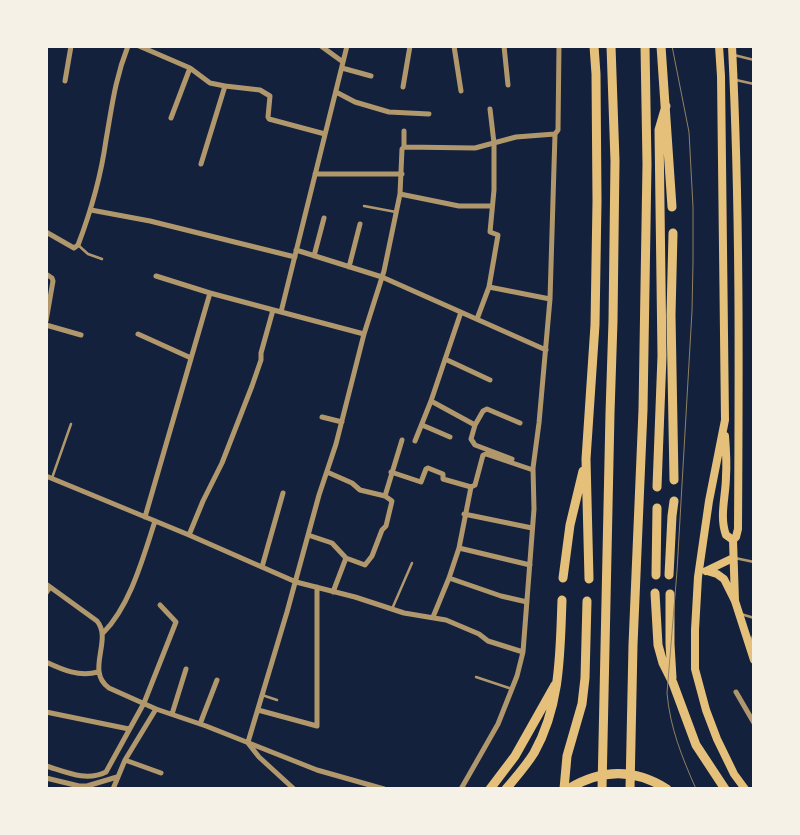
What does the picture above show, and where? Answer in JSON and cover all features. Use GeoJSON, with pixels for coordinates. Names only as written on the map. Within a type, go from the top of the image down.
{"type":"FeatureCollection","features":[{"type":"Feature","properties":{"kind":"highway"},"geometry":{"type":"LineString","coordinates":[[589,578],[586,459],[594,325],[597,191],[594,46]]}},
{"type":"Feature","properties":{"kind":"highway"},"geometry":{"type":"LineString","coordinates":[[602,789],[614,261],[615,161],[611,46]]}},
{"type":"Feature","properties":{"kind":"highway"},"geometry":{"type":"LineString","coordinates":[[630,789],[633,646],[643,400],[647,164],[644,46]]}},
{"type":"Feature","properties":{"kind":"highway"},"geometry":{"type":"LineString","coordinates":[[661,46],[672,207]]}},
{"type":"Feature","properties":{"kind":"highway"},"geometry":{"type":"LineString","coordinates":[[657,487],[662,356],[659,130],[666,106]]}},
{"type":"Feature","properties":{"kind":"highway"},"geometry":{"type":"LineString","coordinates":[[673,233],[671,315],[674,480]]}},
{"type":"Feature","properties":{"kind":"highway"},"geometry":{"type":"LineString","coordinates":[[563,578],[570,525],[586,459]]}},
{"type":"Feature","properties":{"kind":"highway"},"geometry":{"type":"LineString","coordinates":[[669,575],[674,501]]}},
{"type":"Feature","properties":{"kind":"highway"},"geometry":{"type":"LineString","coordinates":[[656,575],[657,508]]}},
{"type":"Feature","properties":{"kind":"highway"},"geometry":{"type":"LineString","coordinates":[[655,593],[658,645],[663,663],[673,683],[696,745],[726,789]]}},
{"type":"Feature","properties":{"kind":"highway"},"geometry":{"type":"LineString","coordinates":[[670,594],[670,644],[673,683]]}},
{"type":"Feature","properties":{"kind":"highway"},"geometry":{"type":"LineString","coordinates":[[506,789],[523,768],[542,739],[553,707],[558,680],[562,600]]}},
{"type":"Feature","properties":{"kind":"highway"},"geometry":{"type":"LineString","coordinates":[[566,789],[567,756],[582,704],[585,678],[587,601]]}},
{"type":"Feature","properties":{"kind":"highway"},"geometry":{"type":"LineString","coordinates":[[490,789],[515,756],[558,680]]}},
{"type":"Feature","properties":{"kind":"highway"},"geometry":{"type":"LineString","coordinates":[[566,789],[582,780],[604,774],[624,773],[642,776],[668,789]]}},
{"type":"Feature","properties":{"kind":"main road"},"geometry":{"type":"LineString","coordinates":[[719,46],[721,76],[726,476],[723,524],[726,535],[733,540]]}},
{"type":"Feature","properties":{"kind":"main road"},"geometry":{"type":"LineString","coordinates":[[732,50],[738,198],[739,352],[738,529],[733,540],[733,558],[735,601],[754,660]]}},
{"type":"Feature","properties":{"kind":"main road"},"geometry":{"type":"LineString","coordinates":[[725,420],[709,501],[698,576],[694,630],[695,669],[706,710],[717,739],[734,774],[745,789]]}},
{"type":"Feature","properties":{"kind":"main road"},"geometry":{"type":"LineString","coordinates":[[698,576],[733,558]]}},
{"type":"Feature","properties":{"kind":"main road"},"geometry":{"type":"LineString","coordinates":[[707,571],[717,574],[724,580],[735,601]]}},
{"type":"Feature","properties":{"kind":"street"},"geometry":{"type":"LineString","coordinates":[[65,81],[71,46]]}},
{"type":"Feature","properties":{"kind":"street"},"geometry":{"type":"LineString","coordinates":[[46,232],[74,248],[78,245],[91,210],[106,141],[115,83],[128,46]]}},
{"type":"Feature","properties":{"kind":"street"},"geometry":{"type":"LineString","coordinates":[[139,46],[190,68],[206,81],[225,86],[260,90],[270,96],[269,119],[325,134]]}},
{"type":"Feature","properties":{"kind":"street"},"geometry":{"type":"LineString","coordinates":[[321,46],[342,65],[371,76]]}},
{"type":"Feature","properties":{"kind":"street"},"geometry":{"type":"LineString","coordinates":[[281,312],[348,46]]}},
{"type":"Feature","properties":{"kind":"street"},"geometry":{"type":"LineString","coordinates":[[403,87],[410,46]]}},
{"type":"Feature","properties":{"kind":"street"},"geometry":{"type":"LineString","coordinates":[[454,46],[461,91]]}},
{"type":"Feature","properties":{"kind":"street"},"geometry":{"type":"LineString","coordinates":[[504,46],[508,85]]}},
{"type":"Feature","properties":{"kind":"street"},"geometry":{"type":"LineString","coordinates":[[461,789],[498,724],[517,676],[523,652],[534,509],[533,469],[550,299],[555,134],[558,130],[559,46]]}},
{"type":"Feature","properties":{"kind":"street"},"geometry":{"type":"LineString","coordinates":[[171,118],[190,68]]}},
{"type":"Feature","properties":{"kind":"street"},"geometry":{"type":"LineString","coordinates":[[200,164],[225,86]]}},
{"type":"Feature","properties":{"kind":"street"},"geometry":{"type":"LineString","coordinates":[[336,92],[354,102],[389,112],[429,114]]}},
{"type":"Feature","properties":{"kind":"street"},"geometry":{"type":"LineString","coordinates":[[477,319],[489,287],[498,234],[490,232],[494,190],[494,143],[490,109]]}},
{"type":"Feature","properties":{"kind":"street"},"geometry":{"type":"LineString","coordinates":[[248,742],[296,582],[342,422],[364,334],[382,277],[400,194],[404,130]]}},
{"type":"Feature","properties":{"kind":"street"},"geometry":{"type":"LineString","coordinates":[[404,147],[476,148],[516,137],[555,134]]}},
{"type":"Feature","properties":{"kind":"street"},"geometry":{"type":"LineString","coordinates":[[315,174],[402,174]]}},
{"type":"Feature","properties":{"kind":"street"},"geometry":{"type":"LineString","coordinates":[[400,194],[459,206],[492,206]]}},
{"type":"Feature","properties":{"kind":"street"},"geometry":{"type":"LineString","coordinates":[[91,210],[150,221],[295,257]]}},
{"type":"Feature","properties":{"kind":"street"},"geometry":{"type":"LineString","coordinates":[[314,256],[324,218]]}},
{"type":"Feature","properties":{"kind":"street"},"geometry":{"type":"LineString","coordinates":[[349,267],[360,224]]}},
{"type":"Feature","properties":{"kind":"street"},"geometry":{"type":"LineString","coordinates":[[296,250],[382,277],[546,350]]}},
{"type":"Feature","properties":{"kind":"street"},"geometry":{"type":"LineString","coordinates":[[46,274],[53,281],[46,321]]}},
{"type":"Feature","properties":{"kind":"street"},"geometry":{"type":"LineString","coordinates":[[156,276],[364,334]]}},
{"type":"Feature","properties":{"kind":"street"},"geometry":{"type":"LineString","coordinates":[[489,287],[550,299]]}},
{"type":"Feature","properties":{"kind":"street"},"geometry":{"type":"LineString","coordinates":[[145,517],[210,292]]}},
{"type":"Feature","properties":{"kind":"street"},"geometry":{"type":"LineString","coordinates":[[190,535],[203,501],[222,463],[262,360],[261,353],[273,310]]}},
{"type":"Feature","properties":{"kind":"street"},"geometry":{"type":"LineString","coordinates":[[415,441],[431,401],[461,312]]}},
{"type":"Feature","properties":{"kind":"street"},"geometry":{"type":"LineString","coordinates":[[46,325],[81,335]]}},
{"type":"Feature","properties":{"kind":"street"},"geometry":{"type":"LineString","coordinates":[[138,334],[191,358]]}},
{"type":"Feature","properties":{"kind":"street"},"geometry":{"type":"LineString","coordinates":[[445,360],[490,380]]}},
{"type":"Feature","properties":{"kind":"street"},"geometry":{"type":"LineString","coordinates":[[431,401],[475,425]]}},
{"type":"Feature","properties":{"kind":"street"},"geometry":{"type":"LineString","coordinates":[[520,423],[487,409],[483,410],[475,425],[471,439],[475,445],[533,469]]}},
{"type":"Feature","properties":{"kind":"street"},"geometry":{"type":"LineString","coordinates":[[322,417],[342,422]]}},
{"type":"Feature","properties":{"kind":"street"},"geometry":{"type":"LineString","coordinates":[[422,425],[450,437]]}},
{"type":"Feature","properties":{"kind":"street"},"geometry":{"type":"LineString","coordinates":[[385,496],[402,440]]}},
{"type":"Feature","properties":{"kind":"street"},"geometry":{"type":"LineString","coordinates":[[433,617],[459,548],[464,514],[471,487],[475,485],[483,455],[486,454],[533,469]]}},
{"type":"Feature","properties":{"kind":"street"},"geometry":{"type":"LineString","coordinates":[[392,472],[421,482],[428,468],[443,474],[443,479],[471,487]]}},
{"type":"Feature","properties":{"kind":"street"},"geometry":{"type":"LineString","coordinates":[[308,536],[332,543],[346,558],[365,565],[372,556],[382,530],[386,526],[392,506],[392,501],[385,496],[360,490],[352,483],[327,472]]}},
{"type":"Feature","properties":{"kind":"street"},"geometry":{"type":"LineString","coordinates":[[49,477],[190,535],[296,582],[404,613],[433,617],[460,624],[488,641],[523,652]]}},
{"type":"Feature","properties":{"kind":"street"},"geometry":{"type":"LineString","coordinates":[[262,567],[282,493]]}},
{"type":"Feature","properties":{"kind":"street"},"geometry":{"type":"LineString","coordinates":[[464,514],[532,528]]}},
{"type":"Feature","properties":{"kind":"street"},"geometry":{"type":"LineString","coordinates":[[103,633],[116,619],[127,596],[147,550],[156,521]]}},
{"type":"Feature","properties":{"kind":"street"},"geometry":{"type":"LineString","coordinates":[[459,548],[530,565]]}},
{"type":"Feature","properties":{"kind":"street"},"geometry":{"type":"LineString","coordinates":[[334,592],[346,558]]}},
{"type":"Feature","properties":{"kind":"street"},"geometry":{"type":"LineString","coordinates":[[449,578],[527,602]]}},
{"type":"Feature","properties":{"kind":"street"},"geometry":{"type":"LineString","coordinates":[[46,593],[48,586],[102,626],[103,633],[98,672],[103,683],[109,688],[156,709],[248,742],[317,770],[384,789]]}},
{"type":"Feature","properties":{"kind":"street"},"geometry":{"type":"LineString","coordinates":[[258,710],[317,726],[317,587]]}},
{"type":"Feature","properties":{"kind":"street"},"geometry":{"type":"LineString","coordinates":[[46,766],[82,776],[98,776],[106,772],[144,704],[176,622],[160,605]]}},
{"type":"Feature","properties":{"kind":"street"},"geometry":{"type":"LineString","coordinates":[[46,662],[66,671],[86,674],[98,672]]}},
{"type":"Feature","properties":{"kind":"street"},"geometry":{"type":"LineString","coordinates":[[172,714],[186,669]]}},
{"type":"Feature","properties":{"kind":"street"},"geometry":{"type":"LineString","coordinates":[[200,724],[217,680]]}},
{"type":"Feature","properties":{"kind":"street"},"geometry":{"type":"LineString","coordinates":[[736,692],[754,723]]}},
{"type":"Feature","properties":{"kind":"street"},"geometry":{"type":"LineString","coordinates":[[113,789],[125,760],[156,709]]}},
{"type":"Feature","properties":{"kind":"street"},"geometry":{"type":"LineString","coordinates":[[46,712],[129,728]]}},
{"type":"Feature","properties":{"kind":"street"},"geometry":{"type":"LineString","coordinates":[[248,742],[258,756],[294,789]]}},
{"type":"Feature","properties":{"kind":"street"},"geometry":{"type":"LineString","coordinates":[[125,760],[161,773]]}},
{"type":"Feature","properties":{"kind":"street"},"geometry":{"type":"LineString","coordinates":[[46,778],[79,786],[117,777]]}},
{"type":"Feature","properties":{"kind":"lane"},"geometry":{"type":"LineString","coordinates":[[732,50],[754,60]]}},
{"type":"Feature","properties":{"kind":"lane"},"geometry":{"type":"LineString","coordinates":[[734,80],[754,84]]}},
{"type":"Feature","properties":{"kind":"lane"},"geometry":{"type":"LineString","coordinates":[[364,206],[396,212]]}},
{"type":"Feature","properties":{"kind":"lane"},"geometry":{"type":"LineString","coordinates":[[78,245],[88,254],[102,259]]}},
{"type":"Feature","properties":{"kind":"lane"},"geometry":{"type":"LineString","coordinates":[[49,477],[72,424]]}},
{"type":"Feature","properties":{"kind":"lane"},"geometry":{"type":"LineString","coordinates":[[733,558],[754,562]]}},
{"type":"Feature","properties":{"kind":"lane"},"geometry":{"type":"LineString","coordinates":[[392,609],[412,563]]}},
{"type":"Feature","properties":{"kind":"lane"},"geometry":{"type":"LineString","coordinates":[[738,613],[754,618]]}},
{"type":"Feature","properties":{"kind":"lane"},"geometry":{"type":"LineString","coordinates":[[750,650],[754,632]]}},
{"type":"Feature","properties":{"kind":"lane"},"geometry":{"type":"LineString","coordinates":[[476,677],[512,689]]}},
{"type":"Feature","properties":{"kind":"lane"},"geometry":{"type":"LineString","coordinates":[[262,695],[277,700]]}},
{"type":"Feature","properties":{"kind":"tram line"},"geometry":{"type":"LineString","coordinates":[[672,46],[689,132],[693,207],[693,262],[692,311],[677,571],[667,693],[681,754],[696,789]]}}]}
